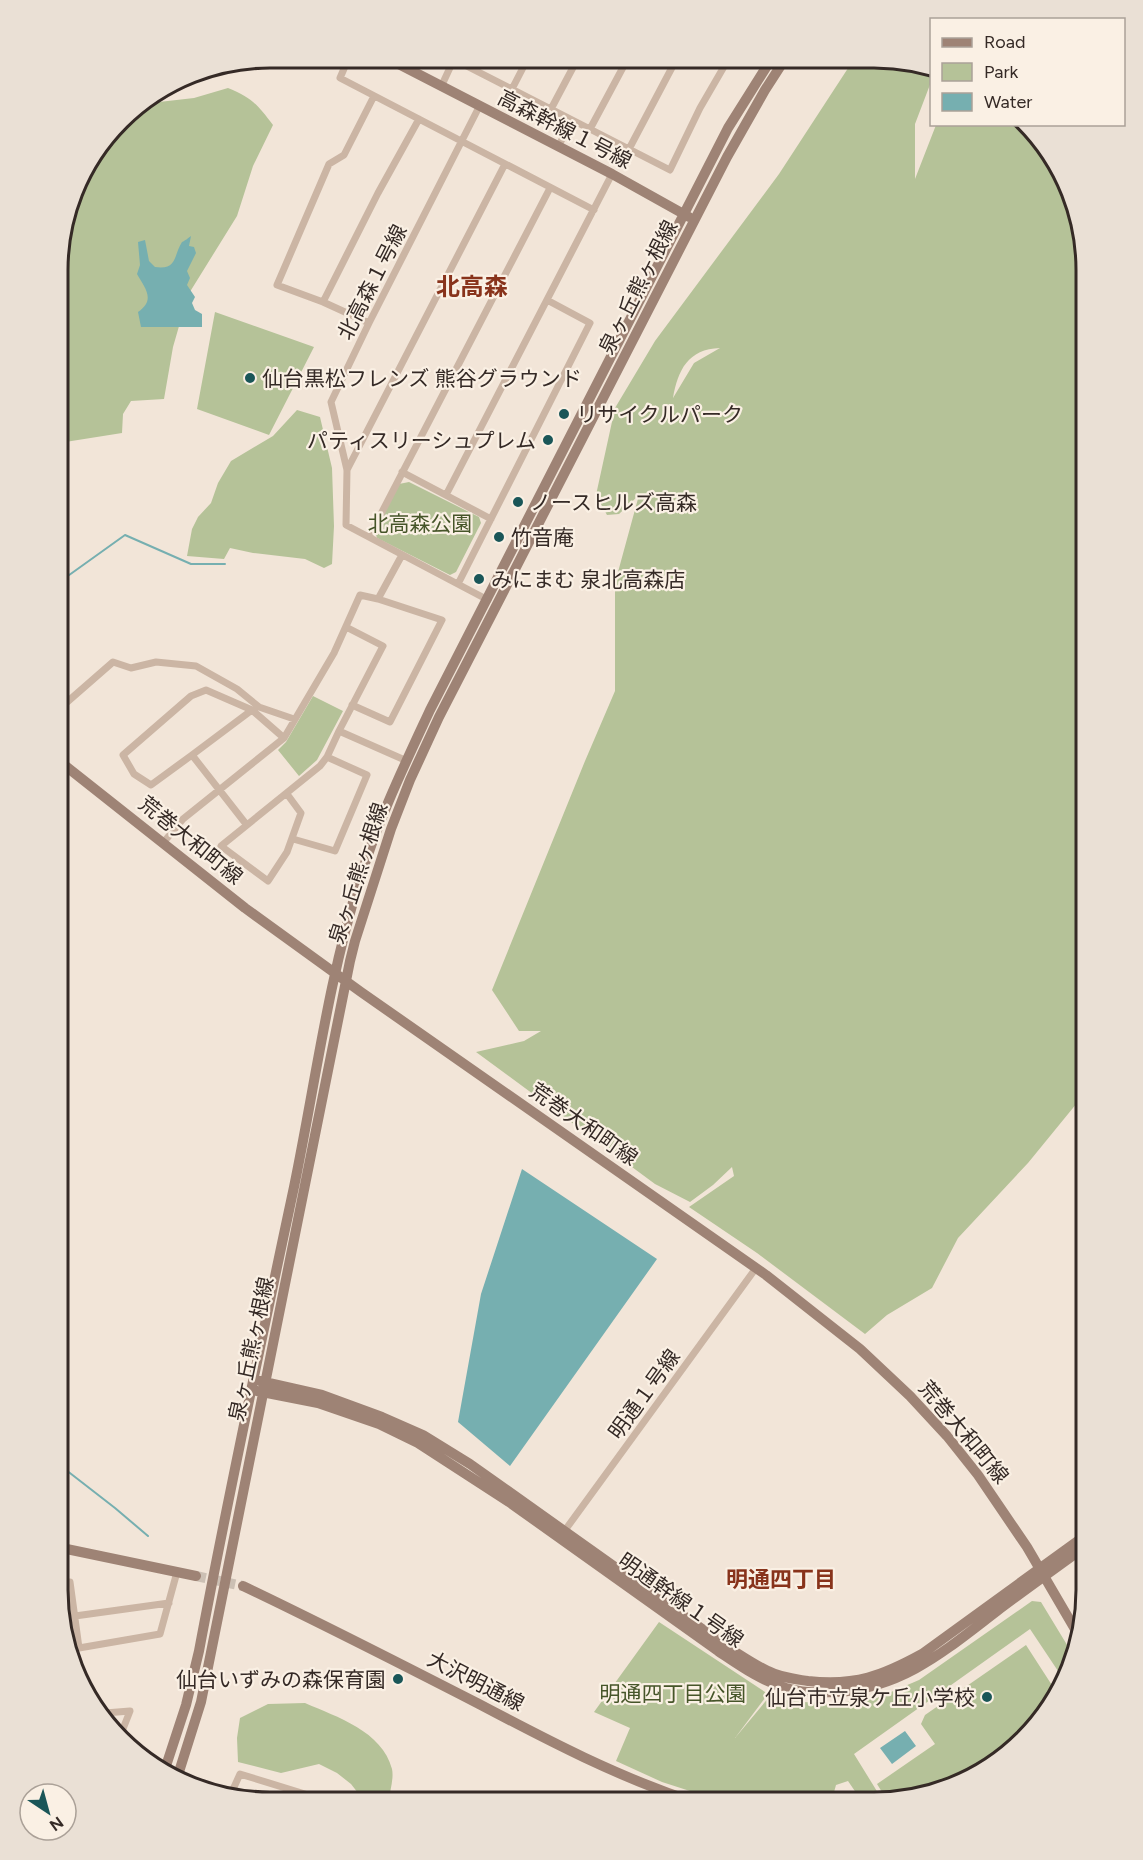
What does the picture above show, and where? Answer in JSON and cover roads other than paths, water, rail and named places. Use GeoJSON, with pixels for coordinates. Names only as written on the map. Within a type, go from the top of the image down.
{"type":"FeatureCollection","features":[{"type":"Feature","properties":{"kind":"main road","name":"高森幹線１号線"},"geometry":{"type":"LineString","coordinates":[[406,68],[612,174],[689,217]]}},
{"type":"Feature","properties":{"kind":"main road","name":"泉ヶ丘熊ヶ根線"},"geometry":{"type":"LineString","coordinates":[[167,1764],[191,1684],[328,1074],[355,941],[391,829],[410,780],[439,717],[689,217],[728,128],[766,68]]}},
{"type":"Feature","properties":{"kind":"main road","name":"泉ヶ丘熊ヶ根線"},"geometry":{"type":"LineString","coordinates":[[179,1771],[201,1702],[297,1171],[335,974],[359,879],[379,825],[430,710],[486,599],[689,217],[779,68]]}},
{"type":"Feature","properties":{"kind":"main road","name":"荒巻大和町線"},"geometry":{"type":"LineString","coordinates":[[68,768],[245,908],[335,974],[756,1268],[860,1348],[910,1396],[947,1436],[978,1475],[1027,1547],[1073,1625]]}},
{"type":"Feature","properties":{"kind":"main road"},"geometry":{"type":"LineString","coordinates":[[258,1386],[318,1402],[379,1424],[418,1443],[562,1535],[729,1648],[770,1672],[789,1678],[836,1684],[862,1680],[894,1669],[922,1654],[1075,1553]]}},
{"type":"Feature","properties":{"kind":"main road"},"geometry":{"type":"LineString","coordinates":[[1041,1573],[1075,1544]]}},
{"type":"Feature","properties":{"kind":"main road"},"geometry":{"type":"LineString","coordinates":[[68,1549],[196,1576]]}},
{"type":"Feature","properties":{"kind":"main road","name":"大沢明通線"},"geometry":{"type":"LineString","coordinates":[[243,1586],[337,1630],[589,1761],[663,1792]]}},
{"type":"Feature","properties":{"kind":"street"},"geometry":{"type":"LineString","coordinates":[[345,68],[340,78],[594,210]]}},
{"type":"Feature","properties":{"kind":"street"},"geometry":{"type":"LineString","coordinates":[[441,87],[449,68]]}},
{"type":"Feature","properties":{"kind":"street"},"geometry":{"type":"LineString","coordinates":[[512,89],[523,68]]}},
{"type":"Feature","properties":{"kind":"street"},"geometry":{"type":"LineString","coordinates":[[551,109],[573,68]]}},
{"type":"Feature","properties":{"kind":"street"},"geometry":{"type":"LineString","coordinates":[[590,129],[623,68]]}},
{"type":"Feature","properties":{"kind":"street"},"geometry":{"type":"LineString","coordinates":[[629,149],[672,68]]}},
{"type":"Feature","properties":{"kind":"street"},"geometry":{"type":"LineString","coordinates":[[473,69],[670,170],[700,108],[723,68]]}},
{"type":"Feature","properties":{"kind":"street"},"geometry":{"type":"LineString","coordinates":[[369,323],[323,302],[277,285],[329,164],[344,154],[374,96]]}},
{"type":"Feature","properties":{"kind":"street","name":"北高森１号線"},"geometry":{"type":"LineString","coordinates":[[479,107],[331,402],[347,470],[346,525],[497,605]]}},
{"type":"Feature","properties":{"kind":"street"},"geometry":{"type":"LineString","coordinates":[[323,302],[378,193],[419,119]]}},
{"type":"Feature","properties":{"kind":"street"},"geometry":{"type":"LineString","coordinates":[[558,147],[572,120]]}},
{"type":"Feature","properties":{"kind":"street"},"geometry":{"type":"LineString","coordinates":[[347,470],[505,164]]}},
{"type":"Feature","properties":{"kind":"street"},"geometry":{"type":"LineString","coordinates":[[446,495],[612,174]]}},
{"type":"Feature","properties":{"kind":"street"},"geometry":{"type":"LineString","coordinates":[[369,537],[550,188]]}},
{"type":"Feature","properties":{"kind":"street"},"geometry":{"type":"LineString","coordinates":[[458,584],[590,323],[547,300]]}},
{"type":"Feature","properties":{"kind":"street"},"geometry":{"type":"LineString","coordinates":[[402,472],[491,519]]}},
{"type":"Feature","properties":{"kind":"street"},"geometry":{"type":"LineString","coordinates":[[378,599],[402,555]]}},
{"type":"Feature","properties":{"kind":"street"},"geometry":{"type":"LineString","coordinates":[[163,843],[183,819],[284,738],[334,653],[360,595],[442,620],[390,722],[352,705]]}},
{"type":"Feature","properties":{"kind":"street"},"geometry":{"type":"LineString","coordinates":[[287,794],[301,813],[288,852],[268,881],[220,846],[287,794],[320,766],[327,757],[383,646],[346,627]]}},
{"type":"Feature","properties":{"kind":"street"},"geometry":{"type":"LineString","coordinates":[[68,701],[113,662],[131,668],[156,662],[196,666],[237,688],[260,707],[294,719]]}},
{"type":"Feature","properties":{"kind":"street"},"geometry":{"type":"LineString","coordinates":[[252,710],[151,786],[134,774],[123,755],[191,696],[206,690],[252,710],[284,738]]}},
{"type":"Feature","properties":{"kind":"street"},"geometry":{"type":"LineString","coordinates":[[339,731],[407,761]]}},
{"type":"Feature","properties":{"kind":"street"},"geometry":{"type":"LineString","coordinates":[[192,754],[246,824]]}},
{"type":"Feature","properties":{"kind":"street"},"geometry":{"type":"LineString","coordinates":[[293,839],[335,851],[353,808],[366,775],[327,757]]}},
{"type":"Feature","properties":{"kind":"street","name":"明通１号線"},"geometry":{"type":"LineString","coordinates":[[562,1535],[756,1268]]}},
{"type":"Feature","properties":{"kind":"street"},"geometry":{"type":"LineString","coordinates":[[68,1582],[70,1582],[79,1648],[160,1634],[177,1572]]}},
{"type":"Feature","properties":{"kind":"street"},"geometry":{"type":"LineString","coordinates":[[75,1616],[169,1603]]}},
{"type":"Feature","properties":{"kind":"street"},"geometry":{"type":"LineString","coordinates":[[108,1713],[130,1711],[123,1729]]}},
{"type":"Feature","properties":{"kind":"street"},"geometry":{"type":"LineString","coordinates":[[233,1789],[240,1774],[298,1792]]}},
{"type":"Feature","properties":{"kind":"water"},"geometry":{"type":"Polygon","coordinates":[[[191,236],[189,246],[194,247],[196,253],[187,271],[190,278],[187,285],[195,297],[192,303],[195,310],[202,314],[202,327],[141,327],[138,312],[147,303],[148,298],[146,289],[137,274],[140,265],[138,242],[145,240],[149,261],[155,267],[162,267],[174,261],[182,242],[191,236]]]}},
{"type":"Feature","properties":{"kind":"water"},"geometry":{"type":"Polygon","coordinates":[[[522,1169],[657,1259],[510,1466],[458,1422],[481,1294],[522,1169]]]}},
{"type":"Feature","properties":{"kind":"water"},"geometry":{"type":"Polygon","coordinates":[[[905,1731],[916,1746],[892,1764],[880,1748],[905,1731]]]}},
{"type":"Feature","properties":{"kind":"waterway"},"geometry":{"type":"LineString","coordinates":[[68,576],[125,535],[191,564],[225,564]]}},
{"type":"Feature","properties":{"kind":"waterway"},"geometry":{"type":"LineString","coordinates":[[68,1472],[148,1536]]}},
{"type":"Feature","properties":{"kind":"tunnel"},"geometry":{"type":"LineString","coordinates":[[196,1576],[243,1586]]}},
{"type":"Feature","properties":{"kind":"place","name":"仙台黒松フレンズ 熊谷グラウンド"},"geometry":{"type":"Point","coordinates":[250,378]}},
{"type":"Feature","properties":{"kind":"place","name":"リサイクルパーク"},"geometry":{"type":"Point","coordinates":[564,414]}},
{"type":"Feature","properties":{"kind":"place","name":"パティスリーシュプレム"},"geometry":{"type":"Point","coordinates":[548,440]}},
{"type":"Feature","properties":{"kind":"place","name":"ノースヒルズ高森"},"geometry":{"type":"Point","coordinates":[518,502]}},
{"type":"Feature","properties":{"kind":"place","name":"竹音庵"},"geometry":{"type":"Point","coordinates":[499,537]}},
{"type":"Feature","properties":{"kind":"place","name":"みにまむ 泉北高森店"},"geometry":{"type":"Point","coordinates":[479,579]}},
{"type":"Feature","properties":{"kind":"place","name":"仙台いずみの森保育園"},"geometry":{"type":"Point","coordinates":[398,1679]}},
{"type":"Feature","properties":{"kind":"place","name":"仙台市立泉ケ丘小学校"},"geometry":{"type":"Point","coordinates":[987,1697]}},
{"type":"Feature","properties":{"kind":"district","name":"北高森"},"geometry":{"type":"Point","coordinates":[472,286]}},
{"type":"Feature","properties":{"kind":"district","name":"明通四丁目"},"geometry":{"type":"Point","coordinates":[781,1579]}},
{"type":"Feature","properties":{"kind":"park label","name":"北高森公園"},"geometry":{"type":"Point","coordinates":[420,523]}},
{"type":"Feature","properties":{"kind":"park label","name":"明通四丁目公園"},"geometry":{"type":"Point","coordinates":[673,1693]}}]}
